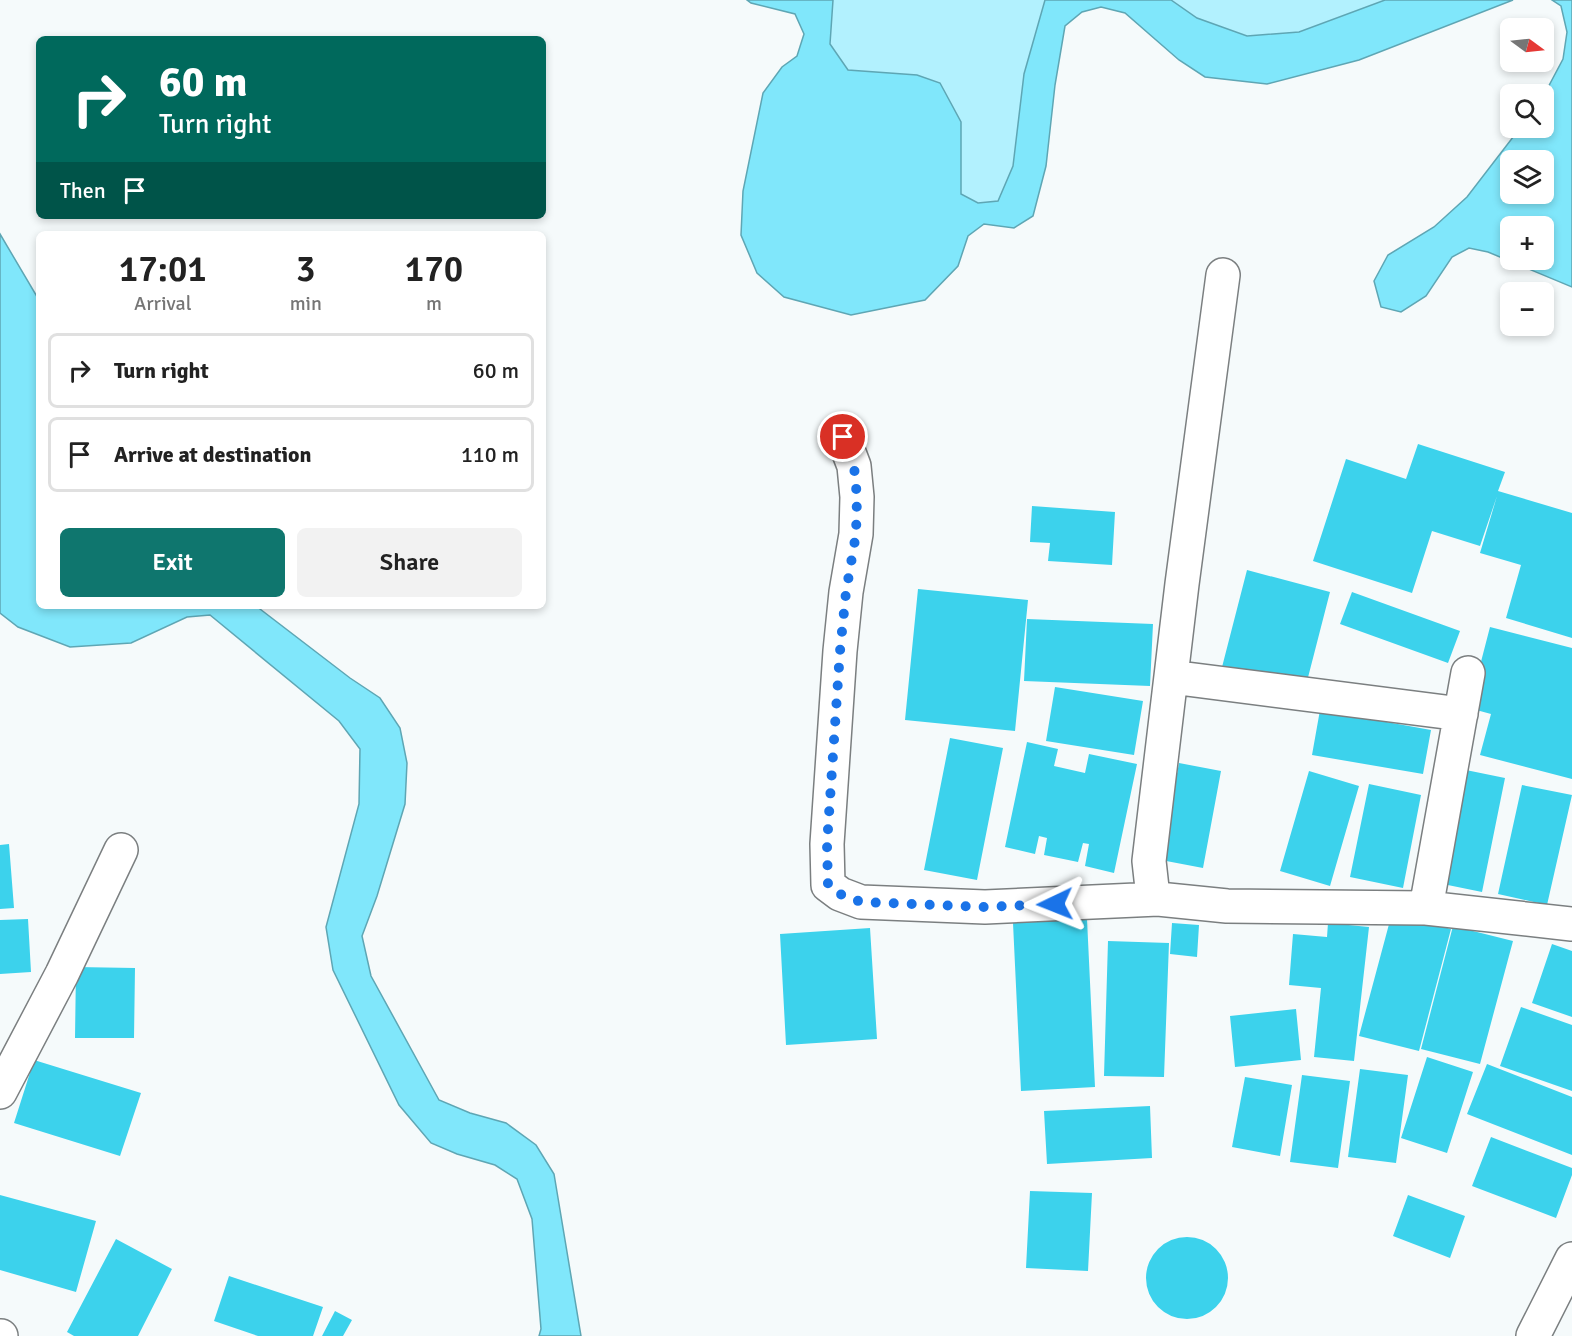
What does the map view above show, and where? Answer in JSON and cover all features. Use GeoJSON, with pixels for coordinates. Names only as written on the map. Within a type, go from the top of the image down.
{"type":"FeatureCollection","features":[{"type":"Feature","properties":{"kind":"street"},"geometry":{"type":"LineString","coordinates":[[1158,899],[1152,888],[1149,861],[1182,584],[1223,275]]}},
{"type":"Feature","properties":{"kind":"street"},"geometry":{"type":"LineString","coordinates":[[843,437],[854,466],[857,497],[856,534],[846,592],[839,662],[827,844],[828,885],[840,894],[861,902],[985,907],[1158,899],[1227,906],[1426,908],[1572,924]]}},
{"type":"Feature","properties":{"kind":"street"},"geometry":{"type":"LineString","coordinates":[[1426,908],[1468,674]]}},
{"type":"Feature","properties":{"kind":"street"},"geometry":{"type":"LineString","coordinates":[[1172,676],[1461,714]]}},
{"type":"Feature","properties":{"kind":"street"},"geometry":{"type":"LineString","coordinates":[[0,1092],[62,974],[122,850]]}},
{"type":"Feature","properties":{"kind":"street"},"geometry":{"type":"LineString","coordinates":[[1533,1336],[1572,1259]]}},
{"type":"Feature","properties":{"kind":"shaded area"},"geometry":{"type":"Polygon","coordinates":[[[747,0],[833,0],[830,44],[848,70],[917,75],[940,83],[961,122],[961,194],[978,203],[998,201],[1013,166],[1024,74],[1045,0],[1171,0],[1197,18],[1247,36],[1299,32],[1385,0],[1513,0],[1359,60],[1267,84],[1205,77],[1179,60],[1125,13],[1101,7],[1082,12],[1065,26],[1055,85],[1046,166],[1033,216],[1014,228],[984,224],[968,236],[958,266],[925,300],[851,315],[784,297],[757,273],[741,235],[743,191],[763,93],[782,67],[797,56],[804,34],[795,14],[747,0]]]}},
{"type":"Feature","properties":{"kind":"shaded area"},"geometry":{"type":"Polygon","coordinates":[[[833,0],[1045,0],[1024,74],[1013,166],[998,201],[978,203],[961,195],[961,122],[875,72],[848,70],[830,44],[833,0]]]}},
{"type":"Feature","properties":{"kind":"shaded area"},"geometry":{"type":"Polygon","coordinates":[[[1171,0],[1385,0],[1299,32],[1247,36],[1197,18],[1171,0]]]}},
{"type":"Feature","properties":{"kind":"shaded area"},"geometry":{"type":"Polygon","coordinates":[[[1552,0],[1572,0],[1572,287],[1531,270],[1554,270],[1554,216],[1500,216],[1500,257],[1469,248],[1452,257],[1426,296],[1401,312],[1381,307],[1374,281],[1388,255],[1434,227],[1467,197],[1500,154],[1500,204],[1554,204],[1554,150],[1503,150],[1512,138],[1554,138],[1554,84],[1550,84],[1563,59],[1567,32],[1561,6],[1552,0]]]}},
{"type":"Feature","properties":{"kind":"shaded area"},"geometry":{"type":"Polygon","coordinates":[[[0,234],[36,295],[36,609],[260,609],[380,698],[400,728],[407,763],[405,804],[377,896],[362,936],[371,976],[439,1100],[470,1113],[506,1123],[536,1145],[554,1174],[581,1336],[539,1336],[541,1329],[532,1219],[517,1179],[495,1165],[457,1154],[431,1143],[399,1105],[333,970],[326,927],[359,804],[360,749],[339,721],[210,615],[187,617],[131,643],[70,647],[18,627],[0,613],[0,234]]]}},
{"type":"Feature","properties":{"kind":"building"},"geometry":{"type":"Polygon","coordinates":[[[1418,444],[1505,472],[1498,491],[1572,513],[1572,638],[1506,618],[1521,565],[1480,553],[1497,496],[1480,546],[1432,531],[1412,593],[1313,561],[1346,459],[1406,479],[1418,444]]]}},
{"type":"Feature","properties":{"kind":"building"},"geometry":{"type":"Polygon","coordinates":[[[1032,506],[1115,512],[1112,565],[1048,561],[1050,543],[1030,542],[1032,506]]]}},
{"type":"Feature","properties":{"kind":"building"},"geometry":{"type":"Polygon","coordinates":[[[1247,570],[1330,592],[1304,693],[1221,671],[1247,570]]]}},
{"type":"Feature","properties":{"kind":"building"},"geometry":{"type":"Polygon","coordinates":[[[918,589],[1028,600],[1015,731],[905,720],[918,589]]]}},
{"type":"Feature","properties":{"kind":"building"},"geometry":{"type":"Polygon","coordinates":[[[1352,592],[1460,631],[1448,663],[1340,624],[1352,592]]]}},
{"type":"Feature","properties":{"kind":"building"},"geometry":{"type":"Polygon","coordinates":[[[1027,619],[1153,624],[1150,686],[1024,681],[1027,619]]]}},
{"type":"Feature","properties":{"kind":"building"},"geometry":{"type":"Polygon","coordinates":[[[1490,627],[1572,648],[1572,779],[1480,755],[1491,714],[1469,708],[1490,627]]]}},
{"type":"Feature","properties":{"kind":"building"},"geometry":{"type":"Polygon","coordinates":[[[1055,687],[1143,701],[1134,755],[1046,741],[1055,687]]]}},
{"type":"Feature","properties":{"kind":"building"},"geometry":{"type":"Polygon","coordinates":[[[1320,710],[1431,730],[1423,774],[1312,755],[1320,710]]]}},
{"type":"Feature","properties":{"kind":"building"},"geometry":{"type":"Polygon","coordinates":[[[950,738],[1003,748],[977,880],[924,870],[950,738]]]}},
{"type":"Feature","properties":{"kind":"building"},"geometry":{"type":"Polygon","coordinates":[[[1027,742],[1058,749],[1054,766],[1085,773],[1089,754],[1137,764],[1114,873],[1085,866],[1089,844],[1083,843],[1078,862],[1044,855],[1047,838],[1039,836],[1035,854],[1005,847],[1027,742]]]}},
{"type":"Feature","properties":{"kind":"building"},"geometry":{"type":"Polygon","coordinates":[[[1179,763],[1221,771],[1203,868],[1161,860],[1179,763]]]}},
{"type":"Feature","properties":{"kind":"building"},"geometry":{"type":"Polygon","coordinates":[[[1461,769],[1505,778],[1482,892],[1438,883],[1461,769]]]}},
{"type":"Feature","properties":{"kind":"building"},"geometry":{"type":"Polygon","coordinates":[[[1309,771],[1359,786],[1330,886],[1280,871],[1309,771]]]}},
{"type":"Feature","properties":{"kind":"building"},"geometry":{"type":"Polygon","coordinates":[[[1369,784],[1421,795],[1403,888],[1350,877],[1369,784]]]}},
{"type":"Feature","properties":{"kind":"building"},"geometry":{"type":"Polygon","coordinates":[[[1522,785],[1572,795],[1547,905],[1498,894],[1522,785]]]}},
{"type":"Feature","properties":{"kind":"building"},"geometry":{"type":"Polygon","coordinates":[[[9,844],[14,908],[0,909],[0,845],[9,844]]]}},
{"type":"Feature","properties":{"kind":"building"},"geometry":{"type":"Polygon","coordinates":[[[1392,913],[1451,929],[1419,1051],[1359,1036],[1392,913]]]}},
{"type":"Feature","properties":{"kind":"building"},"geometry":{"type":"Polygon","coordinates":[[[28,919],[31,972],[0,974],[0,920],[28,919]]]}},
{"type":"Feature","properties":{"kind":"building"},"geometry":{"type":"Polygon","coordinates":[[[1087,919],[1095,1087],[1021,1091],[1013,923],[1087,919]]]}},
{"type":"Feature","properties":{"kind":"building"},"geometry":{"type":"Polygon","coordinates":[[[1172,923],[1199,925],[1197,957],[1170,954],[1172,923]]]}},
{"type":"Feature","properties":{"kind":"building"},"geometry":{"type":"Polygon","coordinates":[[[1328,923],[1369,927],[1354,1061],[1314,1057],[1321,988],[1289,985],[1293,934],[1327,937],[1328,923]]]}},
{"type":"Feature","properties":{"kind":"building"},"geometry":{"type":"Polygon","coordinates":[[[1453,926],[1513,941],[1480,1064],[1421,1049],[1453,926]]]}},
{"type":"Feature","properties":{"kind":"building"},"geometry":{"type":"Polygon","coordinates":[[[870,928],[877,1039],[786,1045],[780,934],[870,928]]]}},
{"type":"Feature","properties":{"kind":"building"},"geometry":{"type":"Polygon","coordinates":[[[1108,941],[1169,943],[1164,1077],[1104,1076],[1108,941]]]}},
{"type":"Feature","properties":{"kind":"building"},"geometry":{"type":"Polygon","coordinates":[[[1552,944],[1572,951],[1572,1017],[1532,1003],[1552,944]]]}},
{"type":"Feature","properties":{"kind":"building"},"geometry":{"type":"Polygon","coordinates":[[[76,967],[135,968],[134,1038],[75,1038],[76,967]]]}},
{"type":"Feature","properties":{"kind":"building"},"geometry":{"type":"Polygon","coordinates":[[[1521,1007],[1572,1025],[1572,1091],[1500,1066],[1521,1007]]]}},
{"type":"Feature","properties":{"kind":"building"},"geometry":{"type":"Polygon","coordinates":[[[1296,1009],[1301,1060],[1235,1067],[1230,1016],[1296,1009]]]}},
{"type":"Feature","properties":{"kind":"building"},"geometry":{"type":"Polygon","coordinates":[[[1427,1057],[1473,1072],[1447,1153],[1401,1138],[1427,1057]]]}},
{"type":"Feature","properties":{"kind":"building"},"geometry":{"type":"Polygon","coordinates":[[[34,1060],[141,1093],[120,1156],[14,1123],[34,1060]]]}},
{"type":"Feature","properties":{"kind":"building"},"geometry":{"type":"Polygon","coordinates":[[[1487,1064],[1572,1097],[1572,1155],[1467,1114],[1487,1064]]]}},
{"type":"Feature","properties":{"kind":"building"},"geometry":{"type":"Polygon","coordinates":[[[1360,1069],[1408,1075],[1396,1163],[1348,1157],[1360,1069]]]}},
{"type":"Feature","properties":{"kind":"building"},"geometry":{"type":"Polygon","coordinates":[[[1302,1075],[1350,1081],[1338,1168],[1290,1162],[1302,1075]]]}},
{"type":"Feature","properties":{"kind":"building"},"geometry":{"type":"Polygon","coordinates":[[[1245,1077],[1292,1085],[1280,1156],[1232,1147],[1245,1077]]]}},
{"type":"Feature","properties":{"kind":"building"},"geometry":{"type":"Polygon","coordinates":[[[1150,1106],[1152,1158],[1047,1164],[1044,1111],[1150,1106]]]}},
{"type":"Feature","properties":{"kind":"building"},"geometry":{"type":"Polygon","coordinates":[[[1491,1137],[1572,1168],[1572,1175],[1556,1218],[1472,1186],[1491,1137]]]}},
{"type":"Feature","properties":{"kind":"building"},"geometry":{"type":"Polygon","coordinates":[[[1030,1191],[1092,1193],[1088,1271],[1026,1268],[1030,1191]]]}},
{"type":"Feature","properties":{"kind":"building"},"geometry":{"type":"Polygon","coordinates":[[[0,1195],[96,1221],[76,1292],[0,1270],[0,1195]]]}},
{"type":"Feature","properties":{"kind":"building"},"geometry":{"type":"Polygon","coordinates":[[[1408,1195],[1465,1216],[1450,1258],[1393,1236],[1408,1195]]]}},
{"type":"Feature","properties":{"kind":"building"},"geometry":{"type":"Polygon","coordinates":[[[1179,1237],[1195,1237],[1210,1243],[1222,1255],[1228,1270],[1228,1286],[1222,1301],[1210,1313],[1195,1319],[1179,1319],[1164,1313],[1152,1301],[1146,1286],[1146,1270],[1152,1255],[1164,1243],[1179,1237]]]}},
{"type":"Feature","properties":{"kind":"building"},"geometry":{"type":"Polygon","coordinates":[[[116,1239],[172,1269],[138,1336],[74,1336],[67,1332],[116,1239]]]}},
{"type":"Feature","properties":{"kind":"building"},"geometry":{"type":"Polygon","coordinates":[[[229,1276],[323,1307],[313,1336],[258,1336],[214,1321],[229,1276]]]}},
{"type":"Feature","properties":{"kind":"building"},"geometry":{"type":"Polygon","coordinates":[[[335,1311],[352,1320],[343,1336],[322,1336],[335,1311]]]}},
{"type":"Feature","properties":{"kind":"route"},"geometry":{"type":"LineString","coordinates":[[843,437],[854,466],[857,497],[856,534],[846,592],[840,651],[827,844],[828,885],[840,894],[861,902],[985,907],[1055,904]]}}]}
